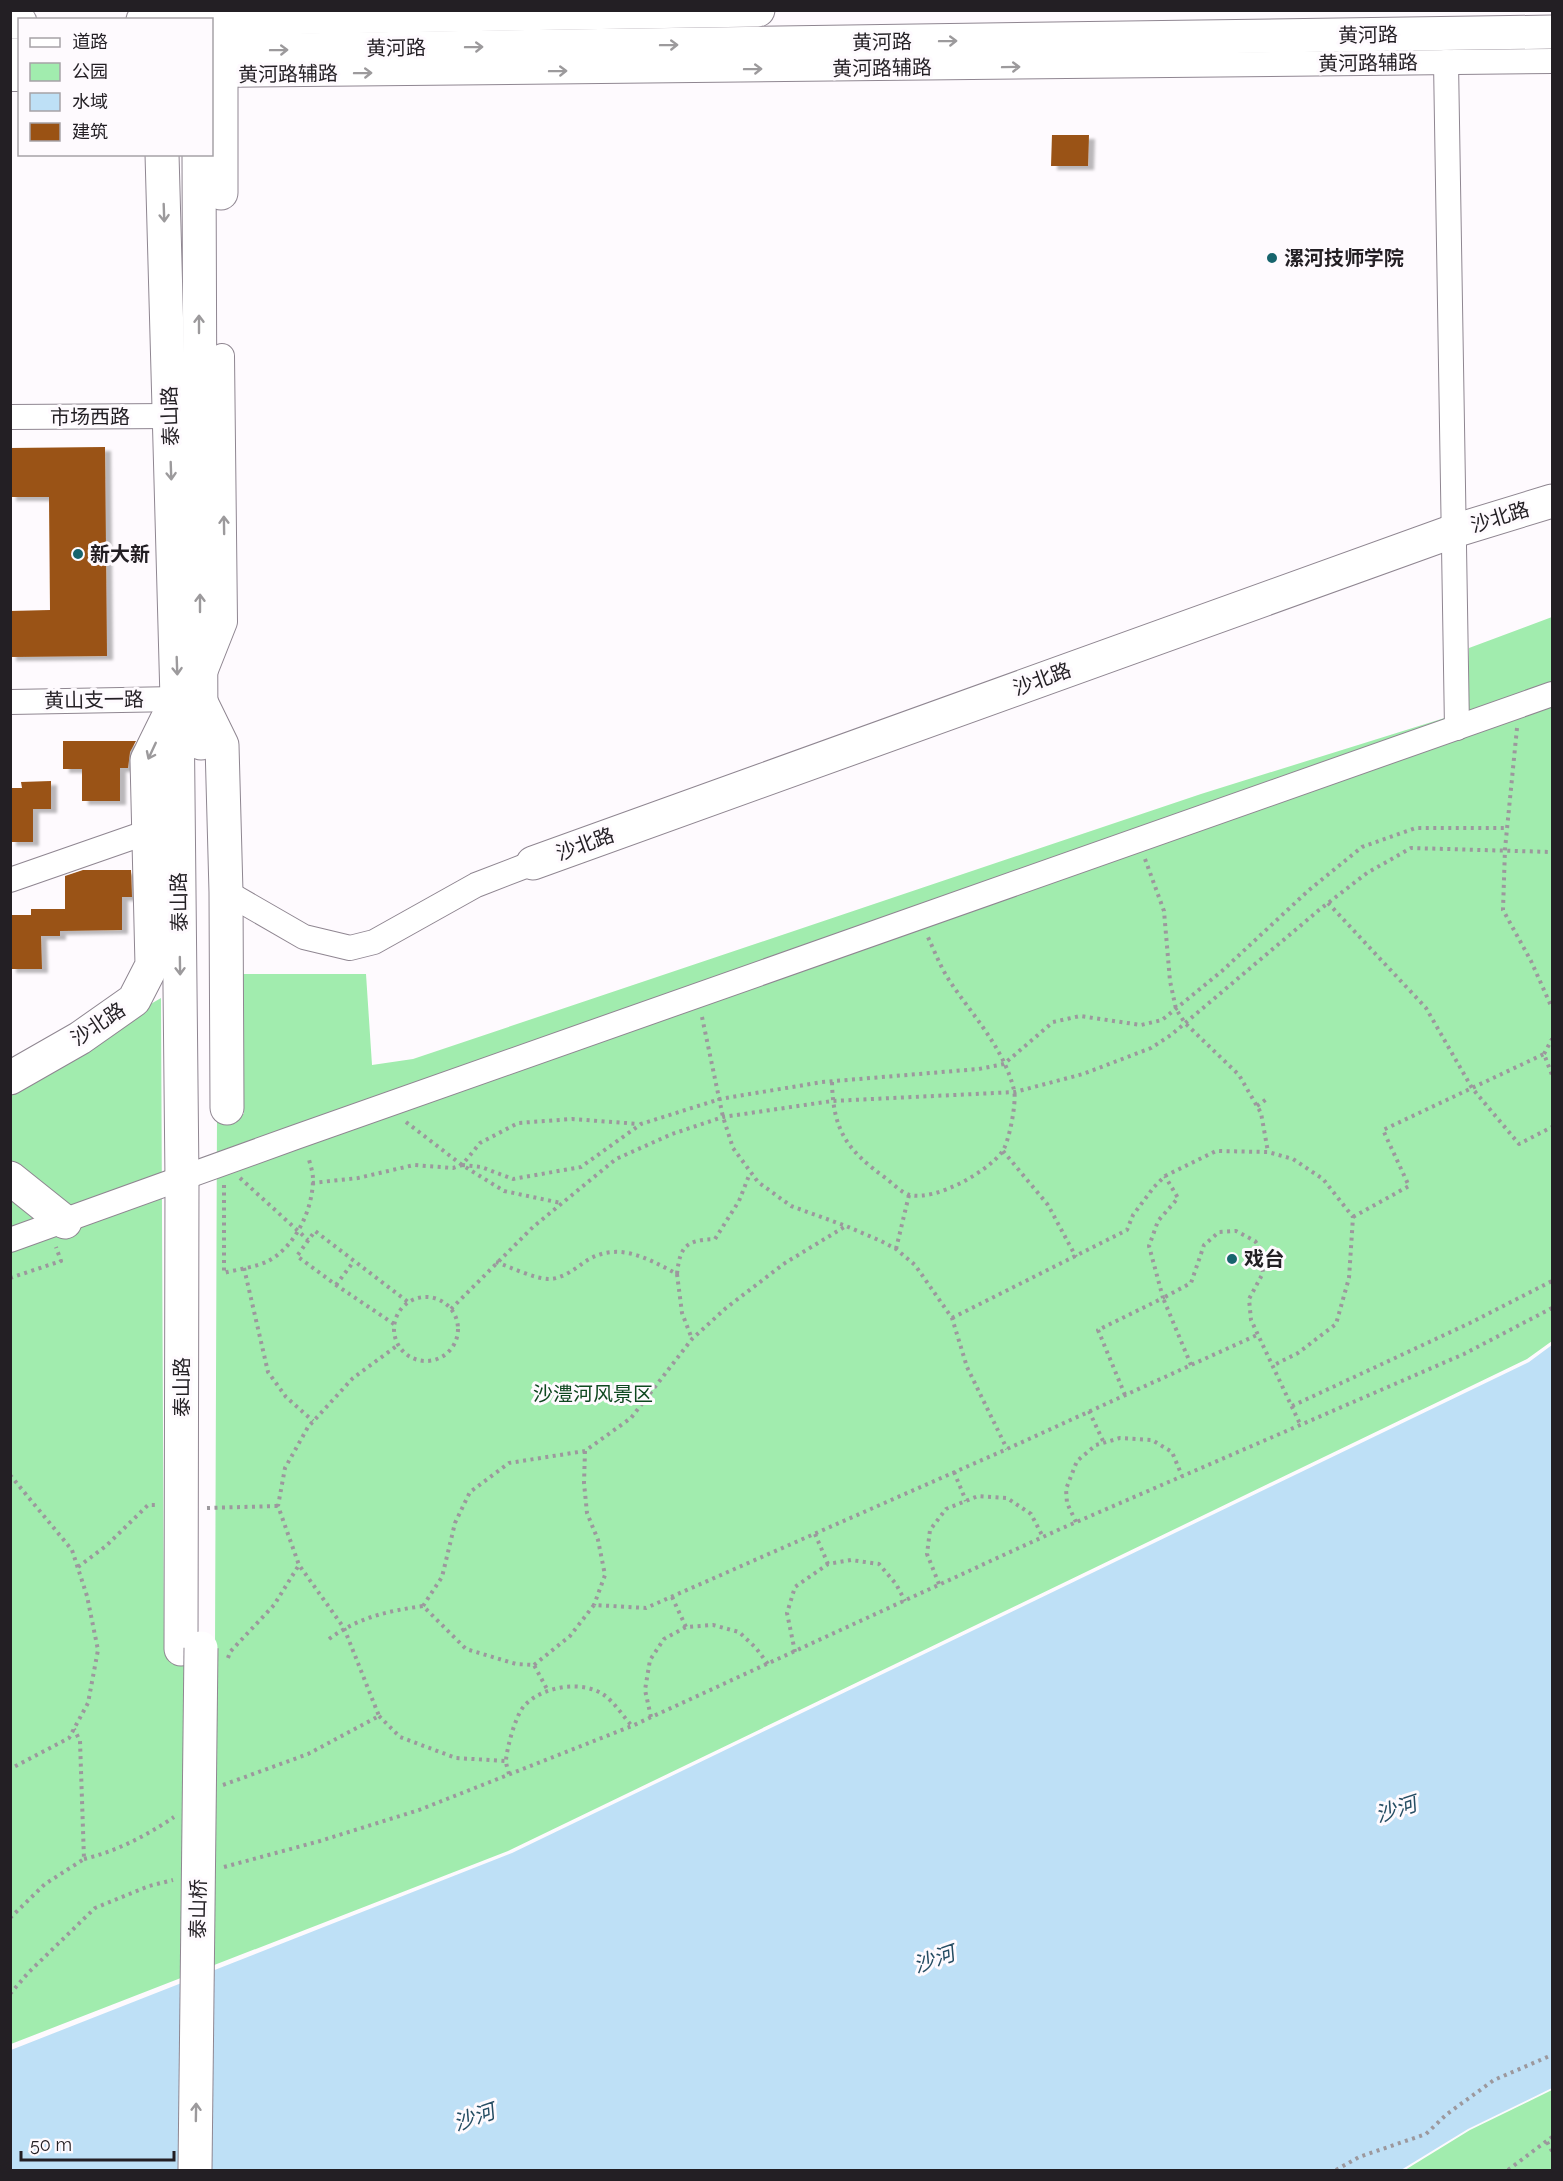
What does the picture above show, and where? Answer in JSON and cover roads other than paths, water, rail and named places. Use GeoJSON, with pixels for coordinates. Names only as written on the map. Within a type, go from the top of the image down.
{"type":"FeatureCollection","features":[{"type":"Feature","properties":{"kind":"main road","name":"黄河路"},"geometry":{"type":"LineString","coordinates":[[213,19],[758,10]]}},
{"type":"Feature","properties":{"kind":"main road","name":"黄河路"},"geometry":{"type":"LineString","coordinates":[[216,63],[1552,32]]}},
{"type":"Feature","properties":{"kind":"main road"},"geometry":{"type":"LineString","coordinates":[[200,386],[222,356],[216,63]]}},
{"type":"Feature","properties":{"kind":"main road","name":"泰山路"},"geometry":{"type":"LineString","coordinates":[[162,156],[170,416],[193,694]]}},
{"type":"Feature","properties":{"kind":"main road","name":"泰山路"},"geometry":{"type":"LineString","coordinates":[[199,156],[200,386],[193,694],[202,1172],[203,1653]]}},
{"type":"Feature","properties":{"kind":"main road","name":"沙北路"},"geometry":{"type":"LineString","coordinates":[[533,863],[1454,531],[1552,501]]}},
{"type":"Feature","properties":{"kind":"main road"},"geometry":{"type":"LineString","coordinates":[[193,694],[222,745],[226,892],[227,1108]]}},
{"type":"Feature","properties":{"kind":"main road","name":"沙北路"},"geometry":{"type":"LineString","coordinates":[[10,1078],[80,1038],[134,1000],[152,965],[147,760],[193,694]]}},
{"type":"Feature","properties":{"kind":"main road","name":"泰山路"},"geometry":{"type":"LineString","coordinates":[[202,1172],[203,1653]]}},
{"type":"Feature","properties":{"kind":"main road"},"geometry":{"type":"LineString","coordinates":[[10,1178],[60,1234]]}},
{"type":"Feature","properties":{"kind":"main road","name":"泰山桥"},"geometry":{"type":"LineString","coordinates":[[173,2170],[203,1653]]}},
{"type":"Feature","properties":{"kind":"main road","name":"泰山桥"},"geometry":{"type":"LineString","coordinates":[[195,2170],[203,1653]]}},
{"type":"Feature","properties":{"kind":"street","name":"黄河路辅路"},"geometry":{"type":"LineString","coordinates":[[216,63],[1552,61]]}},
{"type":"Feature","properties":{"kind":"street"},"geometry":{"type":"LineString","coordinates":[[1446,62],[1457,728]]}},
{"type":"Feature","properties":{"kind":"street"},"geometry":{"type":"LineString","coordinates":[[193,694],[225,622],[222,356]]}},
{"type":"Feature","properties":{"kind":"street","name":"市场西路"},"geometry":{"type":"LineString","coordinates":[[10,417],[170,416]]}},
{"type":"Feature","properties":{"kind":"street","name":"黄山支一路"},"geometry":{"type":"LineString","coordinates":[[10,702],[193,694]]}},
{"type":"Feature","properties":{"kind":"street"},"geometry":{"type":"LineString","coordinates":[[10,1240],[60,1234],[202,1172],[302,1135],[1552,694]]}},
{"type":"Feature","properties":{"kind":"street"},"geometry":{"type":"LineString","coordinates":[[10,880],[148,832]]}},
{"type":"Feature","properties":{"kind":"street"},"geometry":{"type":"LineString","coordinates":[[226,892],[304,937],[350,948],[374,942],[477,885],[533,863]]}},
{"type":"Feature","properties":{"kind":"water","name":"沙河"},"geometry":{"type":"Polygon","coordinates":[[[1552,1345],[1552,2088],[1468,2129],[1401,2170],[11,2170],[11,2050],[512,1853],[1529,1362],[1552,1345]]]}},
{"type":"Feature","properties":{"kind":"place","name":"漯河技师学院"},"geometry":{"type":"Point","coordinates":[1272,258]}},
{"type":"Feature","properties":{"kind":"place","name":"新大新"},"geometry":{"type":"Point","coordinates":[78,554]}},
{"type":"Feature","properties":{"kind":"place","name":"戏台"},"geometry":{"type":"Point","coordinates":[1232,1259]}},
{"type":"Feature","properties":{"kind":"park label","name":"沙澧河风景区"},"geometry":{"type":"Point","coordinates":[593,1394]}}]}
